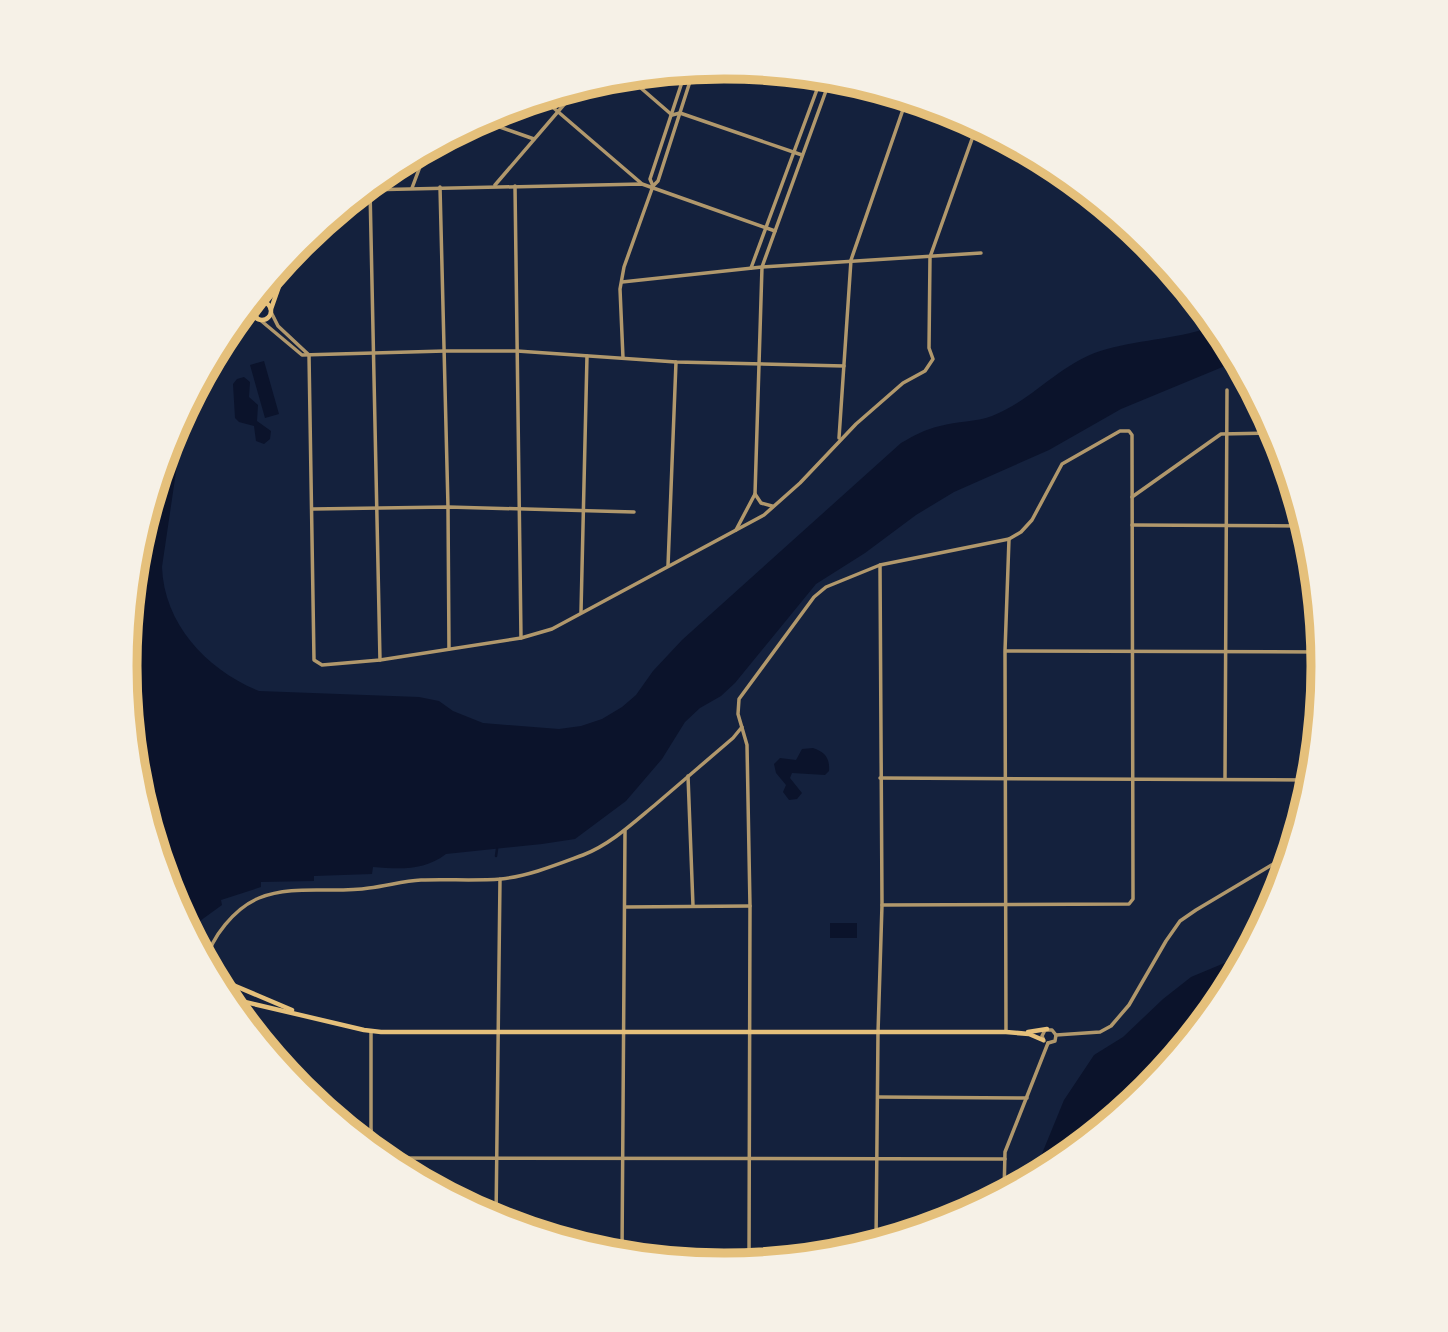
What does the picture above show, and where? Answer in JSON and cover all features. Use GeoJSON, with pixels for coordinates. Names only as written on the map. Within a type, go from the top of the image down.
{"type":"FeatureCollection","features":[{"type":"Feature","properties":{"kind":"main road"},"geometry":{"type":"LineString","coordinates":[[253,316],[268,318],[281,280]]}},
{"type":"Feature","properties":{"kind":"main road"},"geometry":{"type":"LineString","coordinates":[[262,304],[267,304],[271,311]]}},
{"type":"Feature","properties":{"kind":"main road"},"geometry":{"type":"LineString","coordinates":[[255,313],[258,318]]}},
{"type":"Feature","properties":{"kind":"main road"},"geometry":{"type":"LineString","coordinates":[[231,984],[303,1014]]}},
{"type":"Feature","properties":{"kind":"main road"},"geometry":{"type":"LineString","coordinates":[[242,1001],[372,1031],[1024,1033],[1047,1030]]}},
{"type":"Feature","properties":{"kind":"main road"},"geometry":{"type":"LineString","coordinates":[[1024,1033],[1046,1042]]}},
{"type":"Feature","properties":{"kind":"street"},"geometry":{"type":"LineString","coordinates":[[653,186],[650,179],[683,80]]}},
{"type":"Feature","properties":{"kind":"street"},"geometry":{"type":"LineString","coordinates":[[622,358],[619,300],[624,267],[653,186],[658,181],[691,80]]}},
{"type":"Feature","properties":{"kind":"street"},"geometry":{"type":"LineString","coordinates":[[637,86],[672,115]]}},
{"type":"Feature","properties":{"kind":"street"},"geometry":{"type":"LineString","coordinates":[[751,268],[817,87]]}},
{"type":"Feature","properties":{"kind":"street"},"geometry":{"type":"LineString","coordinates":[[734,532],[755,494],[762,267],[828,88]]}},
{"type":"Feature","properties":{"kind":"street"},"geometry":{"type":"LineString","coordinates":[[494,186],[568,100]]}},
{"type":"Feature","properties":{"kind":"street"},"geometry":{"type":"LineString","coordinates":[[550,105],[642,184]]}},
{"type":"Feature","properties":{"kind":"street"},"geometry":{"type":"LineString","coordinates":[[839,440],[851,260],[904,107]]}},
{"type":"Feature","properties":{"kind":"street"},"geometry":{"type":"LineString","coordinates":[[909,109],[950,123]]}},
{"type":"Feature","properties":{"kind":"street"},"geometry":{"type":"LineString","coordinates":[[672,115],[680,113],[802,156]]}},
{"type":"Feature","properties":{"kind":"street"},"geometry":{"type":"LineString","coordinates":[[495,125],[535,139]]}},
{"type":"Feature","properties":{"kind":"street"},"geometry":{"type":"LineString","coordinates":[[271,311],[278,326],[309,355],[314,660],[322,665],[380,660],[542,633],[764,515],[800,483],[839,440],[903,383],[925,371],[933,359],[929,348],[930,257],[973,134]]}},
{"type":"Feature","properties":{"kind":"street"},"geometry":{"type":"LineString","coordinates":[[412,188],[422,163]]}},
{"type":"Feature","properties":{"kind":"street"},"geometry":{"type":"LineString","coordinates":[[383,189],[642,184],[775,232]]}},
{"type":"Feature","properties":{"kind":"street"},"geometry":{"type":"LineString","coordinates":[[515,186],[521,638]]}},
{"type":"Feature","properties":{"kind":"street"},"geometry":{"type":"LineString","coordinates":[[440,187],[449,649]]}},
{"type":"Feature","properties":{"kind":"street"},"geometry":{"type":"LineString","coordinates":[[368,200],[375,352],[380,660]]}},
{"type":"Feature","properties":{"kind":"street"},"geometry":{"type":"LineString","coordinates":[[622,282],[762,267],[981,253]]}},
{"type":"Feature","properties":{"kind":"street"},"geometry":{"type":"LineString","coordinates":[[258,318],[297,353],[309,355],[517,351],[677,362],[844,366]]}},
{"type":"Feature","properties":{"kind":"street"},"geometry":{"type":"LineString","coordinates":[[580,614],[587,356]]}},
{"type":"Feature","properties":{"kind":"street"},"geometry":{"type":"LineString","coordinates":[[668,566],[677,362]]}},
{"type":"Feature","properties":{"kind":"street"},"geometry":{"type":"LineString","coordinates":[[1225,779],[1227,390]]}},
{"type":"Feature","properties":{"kind":"street"},"geometry":{"type":"LineString","coordinates":[[749,1252],[750,906],[747,745],[737,707],[744,689],[814,597],[827,587],[880,565],[1009,539],[1021,532],[1032,520],[1058,469],[1067,459],[1125,429],[1132,435],[1133,899],[1129,904],[882,905]]}},
{"type":"Feature","properties":{"kind":"street"},"geometry":{"type":"LineString","coordinates":[[1132,497],[1221,434],[1263,433]]}},
{"type":"Feature","properties":{"kind":"street"},"geometry":{"type":"LineString","coordinates":[[755,494],[761,503],[774,507]]}},
{"type":"Feature","properties":{"kind":"street"},"geometry":{"type":"LineString","coordinates":[[313,509],[448,507],[634,512]]}},
{"type":"Feature","properties":{"kind":"street"},"geometry":{"type":"LineString","coordinates":[[1132,525],[1294,526]]}},
{"type":"Feature","properties":{"kind":"street"},"geometry":{"type":"LineString","coordinates":[[1006,1032],[1005,651],[1009,539]]}},
{"type":"Feature","properties":{"kind":"street"},"geometry":{"type":"LineString","coordinates":[[876,1233],[882,905],[880,565]]}},
{"type":"Feature","properties":{"kind":"street"},"geometry":{"type":"LineString","coordinates":[[1005,651],[1311,652]]}},
{"type":"Feature","properties":{"kind":"street"},"geometry":{"type":"LineString","coordinates":[[210,950],[237,913],[264,897],[292,891],[369,888],[420,880],[500,879],[526,874],[586,854],[600,848],[625,830],[733,738],[742,727]]}},
{"type":"Feature","properties":{"kind":"street"},"geometry":{"type":"LineString","coordinates":[[688,776],[693,906]]}},
{"type":"Feature","properties":{"kind":"street"},"geometry":{"type":"LineString","coordinates":[[880,778],[1300,780]]}},
{"type":"Feature","properties":{"kind":"street"},"geometry":{"type":"LineString","coordinates":[[622,1244],[625,830]]}},
{"type":"Feature","properties":{"kind":"street"},"geometry":{"type":"LineString","coordinates":[[1056,1035],[1100,1032],[1111,1027],[1129,1005],[1180,921],[1278,861]]}},
{"type":"Feature","properties":{"kind":"street"},"geometry":{"type":"LineString","coordinates":[[496,1208],[500,879]]}},
{"type":"Feature","properties":{"kind":"street"},"geometry":{"type":"LineString","coordinates":[[625,906],[750,906]]}},
{"type":"Feature","properties":{"kind":"street"},"geometry":{"type":"LineString","coordinates":[[1004,1182],[1007,1146],[1046,1042],[1043,1034],[1047,1030],[1054,1031],[1055,1041],[1046,1042]]}},
{"type":"Feature","properties":{"kind":"street"},"geometry":{"type":"LineString","coordinates":[[371,1135],[372,1031]]}},
{"type":"Feature","properties":{"kind":"street"},"geometry":{"type":"LineString","coordinates":[[878,1097],[1027,1098]]}},
{"type":"Feature","properties":{"kind":"street"},"geometry":{"type":"LineString","coordinates":[[364,1130],[371,1130]]}},
{"type":"Feature","properties":{"kind":"street"},"geometry":{"type":"LineString","coordinates":[[404,1158],[1005,1159]]}},
{"type":"Feature","properties":{"kind":"water"},"geometry":{"type":"Polygon","coordinates":[[[1203,330],[1228,365],[1121,409],[1049,450],[954,492],[816,584],[735,683],[685,722],[662,759],[626,801],[575,839],[446,854],[420,866],[373,867],[372,874],[314,876],[314,881],[261,882],[261,887],[221,900],[222,905],[196,924],[168,855],[148,781],[138,704],[137,666],[138,628],[148,551],[168,477],[191,419],[177,465],[162,567],[165,588],[180,626],[206,658],[222,671],[259,691],[419,697],[439,701],[453,711],[483,723],[559,729],[602,719],[622,707],[636,695],[653,671],[682,640],[901,443],[946,424],[992,416],[1021,400],[1076,362],[1107,349],[1203,330]]]}},
{"type":"Feature","properties":{"kind":"water"},"geometry":{"type":"Polygon","coordinates":[[[264,361],[279,414],[265,418],[250,365],[264,361]]]}},
{"type":"Feature","properties":{"kind":"water"},"geometry":{"type":"Polygon","coordinates":[[[244,377],[250,382],[249,397],[258,405],[257,421],[271,431],[270,439],[264,444],[256,441],[254,426],[239,422],[235,418],[233,384],[244,377]]]}},
{"type":"Feature","properties":{"kind":"water"},"geometry":{"type":"Polygon","coordinates":[[[813,748],[826,756],[829,771],[825,775],[792,773],[790,778],[802,793],[797,799],[789,800],[783,792],[786,785],[776,773],[774,764],[780,758],[796,760],[802,749],[813,748]]]}},
{"type":"Feature","properties":{"kind":"water"},"geometry":{"type":"Polygon","coordinates":[[[830,923],[857,923],[857,938],[830,938],[830,923]]]}},
{"type":"Feature","properties":{"kind":"water"},"geometry":{"type":"Polygon","coordinates":[[[1233,959],[1166,1053],[1111,1108],[1039,1161],[1064,1100],[1094,1055],[1123,1037],[1191,977],[1233,959]]]}},
{"type":"Feature","properties":{"kind":"waterway"},"geometry":{"type":"LineString","coordinates":[[496,856],[497,849]]}}]}
